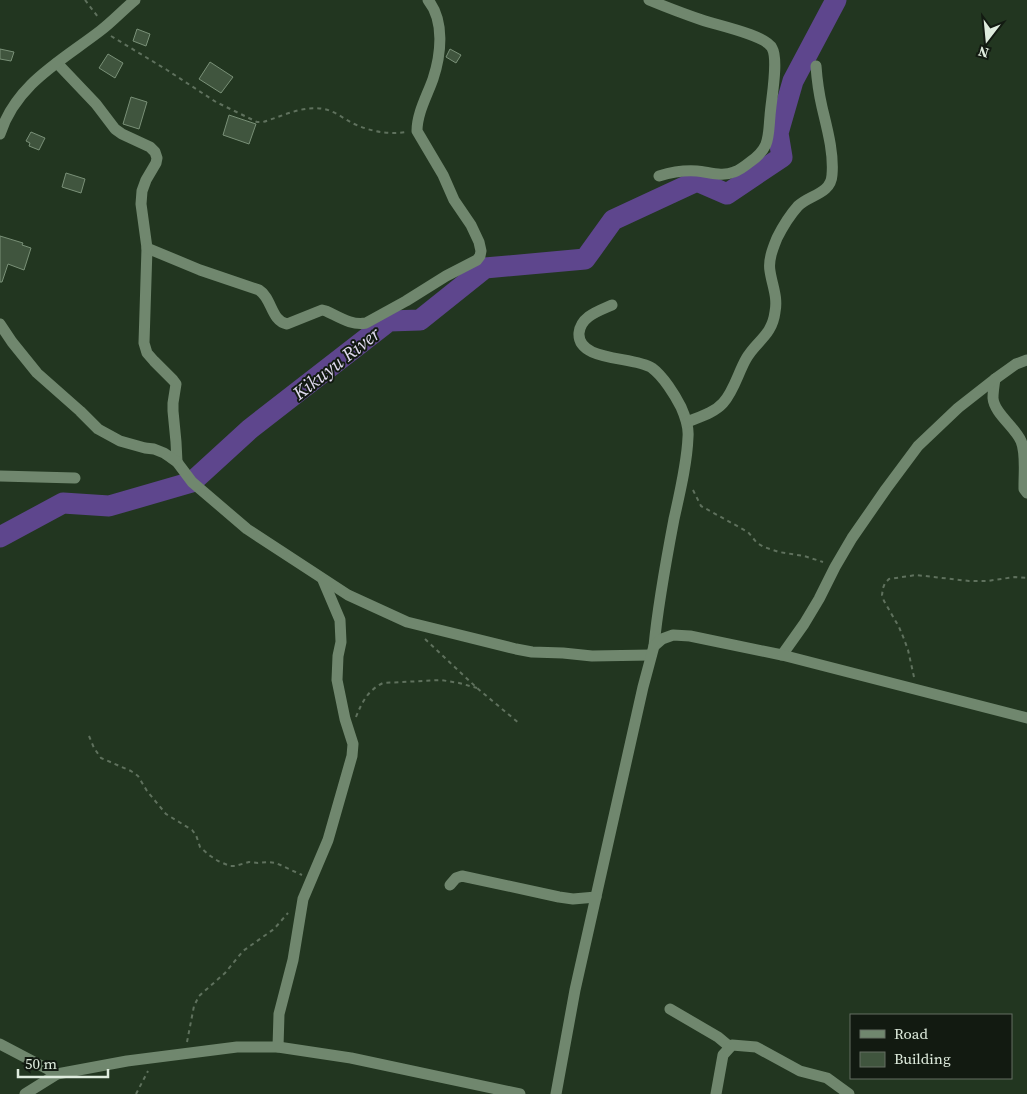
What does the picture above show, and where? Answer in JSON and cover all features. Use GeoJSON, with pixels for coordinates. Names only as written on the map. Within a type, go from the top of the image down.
{"type":"FeatureCollection","features":[{"type":"Feature","properties":{"kind":"street"},"geometry":{"type":"LineString","coordinates":[[0,132],[20,96],[41,75],[103,29],[135,0]]}},
{"type":"Feature","properties":{"kind":"street"},"geometry":{"type":"LineString","coordinates":[[147,248],[200,270],[259,290],[264,293],[279,321],[284,324],[322,310],[354,323],[366,323],[477,260],[481,251],[479,242],[471,225],[454,200],[443,174],[417,131],[419,114],[434,78],[440,44],[437,16],[428,0]]}},
{"type":"Feature","properties":{"kind":"street"},"geometry":{"type":"LineString","coordinates":[[649,0],[704,21],[742,32],[768,43],[772,48],[774,61],[767,142],[760,156],[734,172],[725,175],[687,171],[659,176]]}},
{"type":"Feature","properties":{"kind":"street"},"geometry":{"type":"LineString","coordinates":[[56,63],[96,104],[115,129],[150,147],[155,152],[157,158],[142,191],[141,204],[147,248],[144,343],[147,353],[176,384],[173,411],[177,462]]}},
{"type":"Feature","properties":{"kind":"street"},"geometry":{"type":"LineString","coordinates":[[686,422],[710,413],[722,404],[730,393],[747,357],[772,326],[776,297],[770,269],[771,253],[778,236],[797,207],[826,189],[831,181],[831,156],[816,66]]}},
{"type":"Feature","properties":{"kind":"street"},"geometry":{"type":"LineString","coordinates":[[556,1094],[575,990],[653,651],[688,435],[681,407],[663,378],[651,368],[635,361],[592,352],[584,347],[579,338],[580,327],[584,320],[612,305]]}},
{"type":"Feature","properties":{"kind":"street"},"geometry":{"type":"LineString","coordinates":[[0,324],[37,373],[98,429],[120,441],[164,453],[177,462],[192,482],[247,528],[348,595],[407,622],[483,642],[532,652],[592,656],[653,651],[662,640],[673,635],[690,636],[782,655],[1027,718]]}},
{"type":"Feature","properties":{"kind":"street"},"geometry":{"type":"LineString","coordinates":[[782,655],[804,624],[852,538],[918,446],[958,408],[995,378],[1027,359]]}},
{"type":"Feature","properties":{"kind":"street"},"geometry":{"type":"LineString","coordinates":[[995,378],[993,399],[995,406],[1021,441],[1024,489],[1027,493]]}},
{"type":"Feature","properties":{"kind":"street"},"geometry":{"type":"LineString","coordinates":[[0,476],[75,478]]}},
{"type":"Feature","properties":{"kind":"street"},"geometry":{"type":"LineString","coordinates":[[278,1047],[279,1014],[293,960],[303,899],[328,840],[350,767],[353,750],[337,680],[338,656],[341,642],[340,620],[323,580]]}},
{"type":"Feature","properties":{"kind":"street"},"geometry":{"type":"LineString","coordinates":[[450,885],[456,878],[462,876],[558,898],[596,897]]}},
{"type":"Feature","properties":{"kind":"street"},"geometry":{"type":"LineString","coordinates":[[670,1009],[718,1037],[730,1047]]}},
{"type":"Feature","properties":{"kind":"street"},"geometry":{"type":"LineString","coordinates":[[0,1044],[57,1074]]}},
{"type":"Feature","properties":{"kind":"street"},"geometry":{"type":"LineString","coordinates":[[716,1094],[723,1055],[732,1045],[756,1046],[800,1070],[827,1078],[849,1094]]}},
{"type":"Feature","properties":{"kind":"street"},"geometry":{"type":"LineString","coordinates":[[25,1094],[57,1074],[154,1057],[237,1047],[278,1047],[351,1058],[520,1094]]}},
{"type":"Feature","properties":{"kind":"path"},"geometry":{"type":"LineString","coordinates":[[85,0],[103,29],[216,102],[257,122],[264,122],[297,110],[324,109],[362,127],[376,131],[402,133],[417,128]]}},
{"type":"Feature","properties":{"kind":"path"},"geometry":{"type":"LineString","coordinates":[[682,478],[688,483],[701,506],[748,532],[764,547],[779,552],[812,558],[835,567]]}},
{"type":"Feature","properties":{"kind":"path"},"geometry":{"type":"LineString","coordinates":[[917,690],[908,650],[899,627],[882,595],[885,583],[889,579],[916,575],[969,581],[1027,578]]}},
{"type":"Feature","properties":{"kind":"path"},"geometry":{"type":"LineString","coordinates":[[407,622],[477,688],[520,724]]}},
{"type":"Feature","properties":{"kind":"path"},"geometry":{"type":"LineString","coordinates":[[350,734],[362,703],[370,691],[383,683],[441,680],[477,688]]}},
{"type":"Feature","properties":{"kind":"path"},"geometry":{"type":"LineString","coordinates":[[89,736],[101,758],[138,776],[147,791],[166,814],[192,830],[200,847],[218,861],[230,866],[249,862],[276,863],[310,880]]}},
{"type":"Feature","properties":{"kind":"path"},"geometry":{"type":"LineString","coordinates":[[184,1054],[194,1006],[199,996],[225,973],[243,951],[274,929],[303,899]]}},
{"type":"Feature","properties":{"kind":"path"},"geometry":{"type":"LineString","coordinates":[[136,1094],[154,1057]]}},
{"type":"Feature","properties":{"kind":"building"},"geometry":{"type":"Polygon","coordinates":[[[137,29],[150,34],[146,46],[133,41],[137,29]]]}},
{"type":"Feature","properties":{"kind":"building"},"geometry":{"type":"Polygon","coordinates":[[[0,49],[14,52],[11,61],[0,59],[0,49]]]}},
{"type":"Feature","properties":{"kind":"building"},"geometry":{"type":"Polygon","coordinates":[[[450,49],[461,55],[456,63],[446,57],[450,49]]]}},
{"type":"Feature","properties":{"kind":"building"},"geometry":{"type":"Polygon","coordinates":[[[108,54],[123,63],[115,78],[99,68],[108,54]]]}},
{"type":"Feature","properties":{"kind":"building"},"geometry":{"type":"Polygon","coordinates":[[[210,62],[233,77],[221,93],[199,79],[210,62]]]}},
{"type":"Feature","properties":{"kind":"building"},"geometry":{"type":"Polygon","coordinates":[[[131,97],[147,102],[139,129],[123,124],[131,97]]]}},
{"type":"Feature","properties":{"kind":"building"},"geometry":{"type":"Polygon","coordinates":[[[229,115],[256,124],[249,144],[223,135],[229,115]]]}},
{"type":"Feature","properties":{"kind":"building"},"geometry":{"type":"Polygon","coordinates":[[[31,132],[45,138],[39,150],[29,146],[30,143],[26,141],[31,132]]]}},
{"type":"Feature","properties":{"kind":"building"},"geometry":{"type":"Polygon","coordinates":[[[66,173],[85,179],[81,193],[62,187],[66,173]]]}},
{"type":"Feature","properties":{"kind":"building"},"geometry":{"type":"Polygon","coordinates":[[[0,236],[23,243],[22,245],[31,248],[24,270],[8,264],[2,282],[0,282],[0,236]]]}},
{"type":"Feature","properties":{"kind":"waterway","name":"Kikuyu River"},"geometry":{"type":"LineString","coordinates":[[0,537],[63,503],[109,506],[192,482],[250,429],[389,321],[420,320],[485,268],[585,259],[613,220],[697,181],[727,194],[782,157],[778,133],[793,81],[836,0]]}}]}
